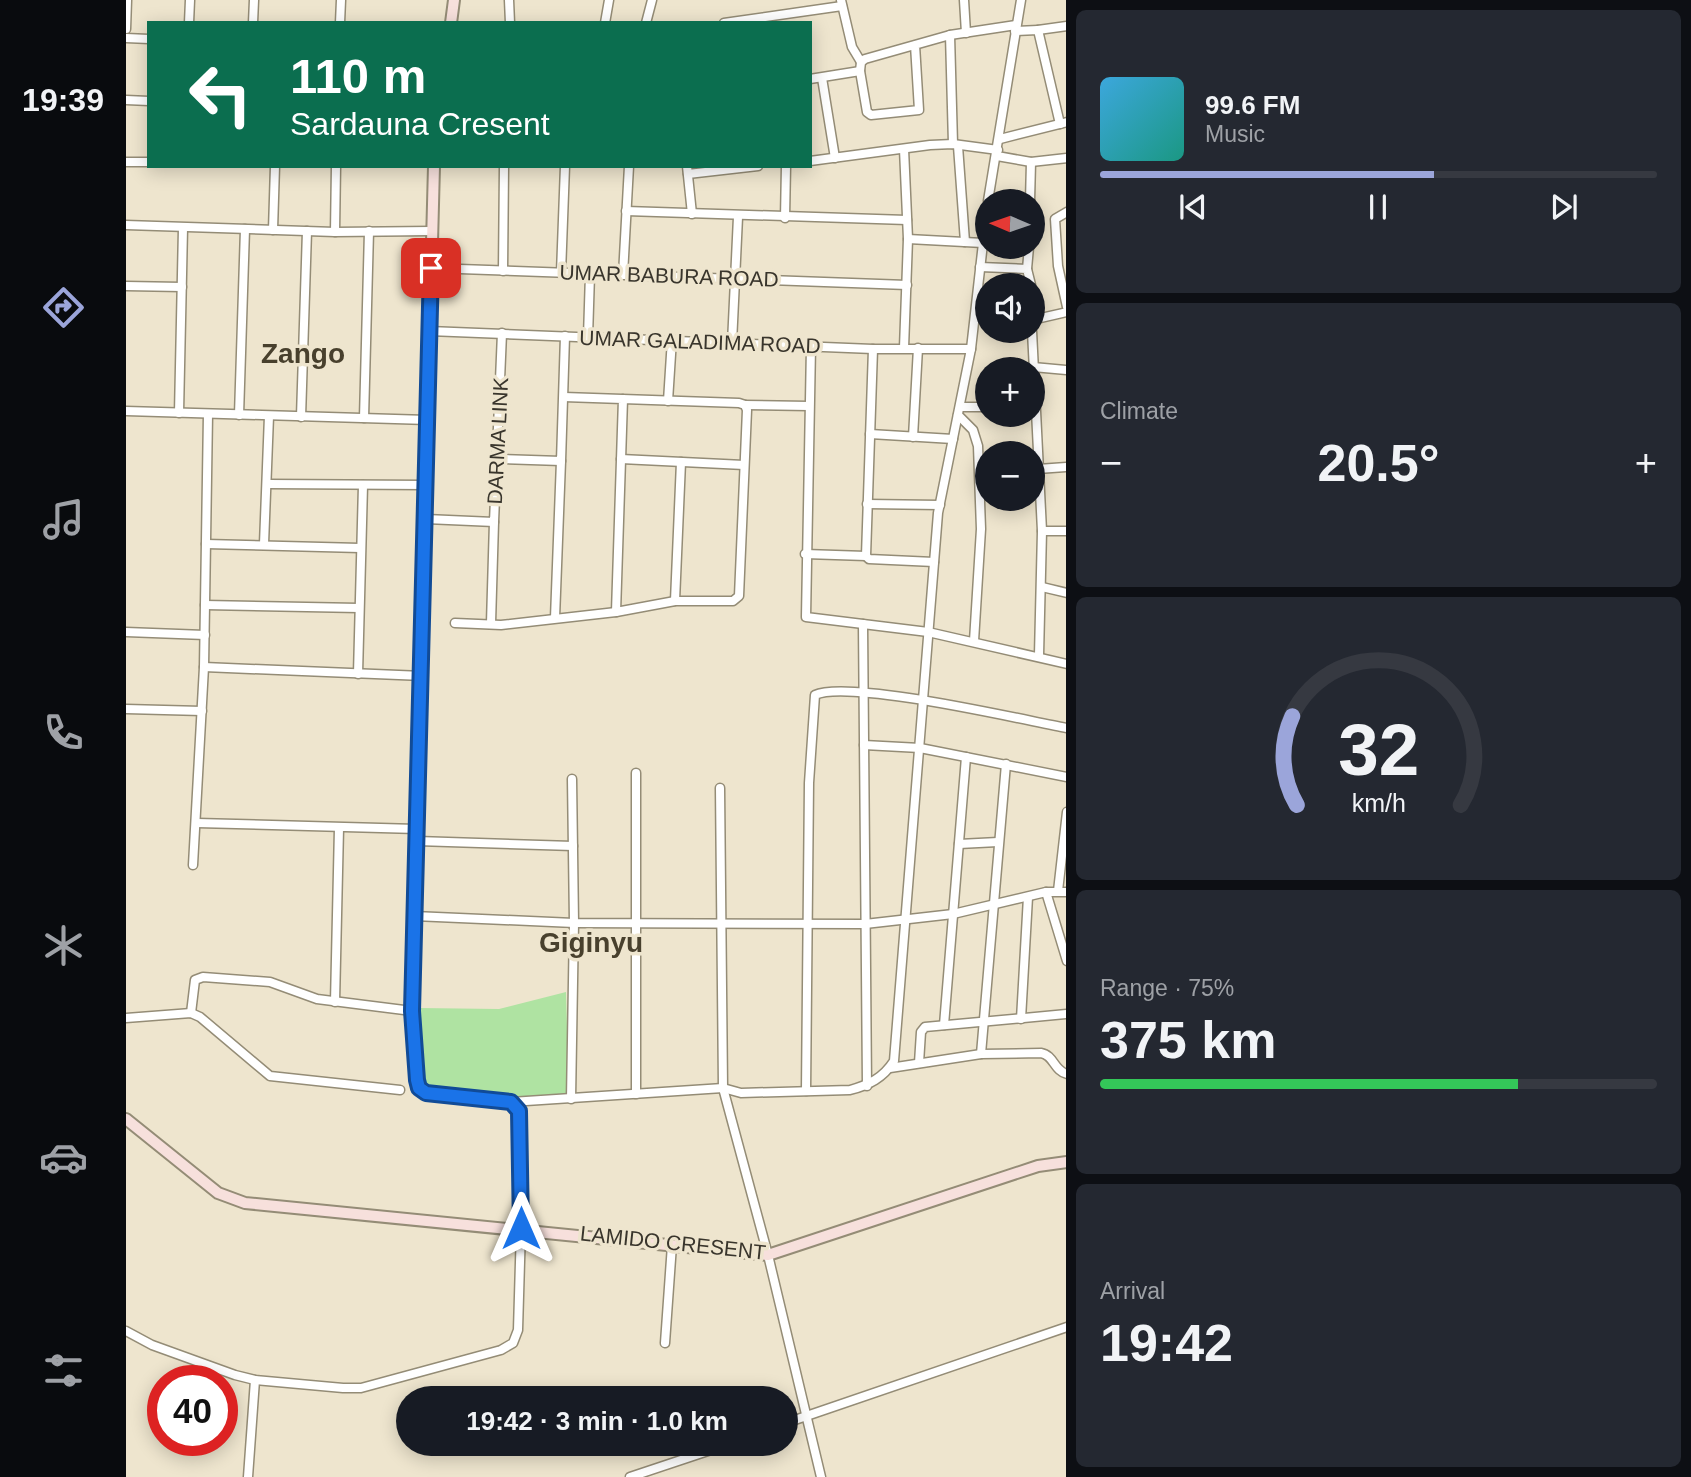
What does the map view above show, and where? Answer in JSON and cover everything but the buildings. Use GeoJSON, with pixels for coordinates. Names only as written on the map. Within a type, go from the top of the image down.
{"type":"FeatureCollection","features":[{"type":"Feature","properties":{"kind":"street"},"geometry":{"type":"LineString","coordinates":[[126,29],[127,0]]}},
{"type":"Feature","properties":{"kind":"street"},"geometry":{"type":"LineString","coordinates":[[189,21],[190,0]]}},
{"type":"Feature","properties":{"kind":"street"},"geometry":{"type":"LineString","coordinates":[[253,21],[254,0]]}},
{"type":"Feature","properties":{"kind":"street"},"geometry":{"type":"LineString","coordinates":[[340,21],[341,0]]}},
{"type":"Feature","properties":{"kind":"street"},"geometry":{"type":"LineString","coordinates":[[442,0],[454,0],[451,21]]}},
{"type":"Feature","properties":{"kind":"street"},"geometry":{"type":"LineString","coordinates":[[509,0],[510,21]]}},
{"type":"Feature","properties":{"kind":"street"},"geometry":{"type":"LineString","coordinates":[[605,21],[609,0]]}},
{"type":"Feature","properties":{"kind":"street"},"geometry":{"type":"LineString","coordinates":[[647,21],[652,0]]}},
{"type":"Feature","properties":{"kind":"street"},"geometry":{"type":"LineString","coordinates":[[964,0],[966,33]]}},
{"type":"Feature","properties":{"kind":"street"},"geometry":{"type":"LineString","coordinates":[[990,189],[1021,0]]}},
{"type":"Feature","properties":{"kind":"street"},"geometry":{"type":"LineString","coordinates":[[748,21],[771,19],[842,3],[852,47],[861,62],[860,71],[868,114],[917,112],[920,108],[915,45]]}},
{"type":"Feature","properties":{"kind":"street"},"geometry":{"type":"LineString","coordinates":[[861,62],[966,33],[1066,26]]}},
{"type":"Feature","properties":{"kind":"street"},"geometry":{"type":"LineString","coordinates":[[1000,139],[1063,123],[1038,30]]}},
{"type":"Feature","properties":{"kind":"street"},"geometry":{"type":"LineString","coordinates":[[950,36],[955,145],[965,242]]}},
{"type":"Feature","properties":{"kind":"street"},"geometry":{"type":"LineString","coordinates":[[126,38],[147,39]]}},
{"type":"Feature","properties":{"kind":"street"},"geometry":{"type":"LineString","coordinates":[[812,79],[860,71]]}},
{"type":"Feature","properties":{"kind":"street"},"geometry":{"type":"LineString","coordinates":[[822,78],[835,158]]}},
{"type":"Feature","properties":{"kind":"street"},"geometry":{"type":"LineString","coordinates":[[126,100],[147,100]]}},
{"type":"Feature","properties":{"kind":"street"},"geometry":{"type":"LineString","coordinates":[[812,161],[955,145],[1031,162],[1066,158]]}},
{"type":"Feature","properties":{"kind":"street"},"geometry":{"type":"LineString","coordinates":[[904,149],[908,239],[904,348]]}},
{"type":"Feature","properties":{"kind":"street"},"geometry":{"type":"LineString","coordinates":[[126,162],[147,162]]}},
{"type":"Feature","properties":{"kind":"street"},"geometry":{"type":"LineString","coordinates":[[1030,189],[1031,162]]}},
{"type":"Feature","properties":{"kind":"street"},"geometry":{"type":"LineString","coordinates":[[273,230],[275,168]]}},
{"type":"Feature","properties":{"kind":"street"},"geometry":{"type":"LineString","coordinates":[[335,232],[336,168]]}},
{"type":"Feature","properties":{"kind":"street"},"geometry":{"type":"LineString","coordinates":[[434,168],[423,676],[412,1011],[419,1088],[426,1093],[511,1102],[723,1088],[741,1093],[806,1091],[867,1086],[890,1068],[981,1054],[1046,1054],[1059,1071],[1066,1074]]}},
{"type":"Feature","properties":{"kind":"street"},"geometry":{"type":"LineString","coordinates":[[503,271],[504,168]]}},
{"type":"Feature","properties":{"kind":"street"},"geometry":{"type":"LineString","coordinates":[[561,273],[565,168]]}},
{"type":"Feature","properties":{"kind":"street"},"geometry":{"type":"LineString","coordinates":[[623,275],[629,168]]}},
{"type":"Feature","properties":{"kind":"street"},"geometry":{"type":"LineString","coordinates":[[692,214],[687,170],[713,168]]}},
{"type":"Feature","properties":{"kind":"street"},"geometry":{"type":"LineString","coordinates":[[785,218],[786,168]]}},
{"type":"Feature","properties":{"kind":"street"},"geometry":{"type":"LineString","coordinates":[[626,211],[738,217],[907,220]]}},
{"type":"Feature","properties":{"kind":"street"},"geometry":{"type":"LineString","coordinates":[[1066,212],[1055,219],[1055,237],[1066,307]]}},
{"type":"Feature","properties":{"kind":"street"},"geometry":{"type":"LineString","coordinates":[[732,343],[738,217]]}},
{"type":"Feature","properties":{"kind":"street"},"geometry":{"type":"LineString","coordinates":[[126,225],[335,232],[432,231]]}},
{"type":"Feature","properties":{"kind":"street"},"geometry":{"type":"LineString","coordinates":[[179,413],[183,228]]}},
{"type":"Feature","properties":{"kind":"street"},"geometry":{"type":"LineString","coordinates":[[239,415],[245,229]]}},
{"type":"Feature","properties":{"kind":"street"},"geometry":{"type":"LineString","coordinates":[[300,417],[307,231]]}},
{"type":"Feature","properties":{"kind":"street"},"geometry":{"type":"LineString","coordinates":[[364,418],[369,232]]}},
{"type":"Feature","properties":{"kind":"street"},"geometry":{"type":"LineString","coordinates":[[908,239],[975,243]]}},
{"type":"Feature","properties":{"kind":"street"},"geometry":{"type":"LineString","coordinates":[[890,1068],[896,1053],[908,921],[928,632],[940,505],[971,349],[981,259]]}},
{"type":"Feature","properties":{"kind":"street"},"geometry":{"type":"LineString","coordinates":[[1028,259],[1028,273]]}},
{"type":"Feature","properties":{"kind":"street"},"geometry":{"type":"LineString","coordinates":[[980,267],[1027,269]]}},
{"type":"Feature","properties":{"kind":"street","name":"UMAR BABURA ROAD"},"geometry":{"type":"LineString","coordinates":[[431,268],[907,285]]}},
{"type":"Feature","properties":{"kind":"street"},"geometry":{"type":"LineString","coordinates":[[588,337],[590,274]]}},
{"type":"Feature","properties":{"kind":"street"},"geometry":{"type":"LineString","coordinates":[[126,286],[182,287]]}},
{"type":"Feature","properties":{"kind":"street"},"geometry":{"type":"LineString","coordinates":[[1045,317],[1066,312]]}},
{"type":"Feature","properties":{"kind":"street","name":"UMAR GALADIMA ROAD"},"geometry":{"type":"LineString","coordinates":[[429,331],[873,349],[971,349]]}},
{"type":"Feature","properties":{"kind":"street","name":"DARMA LINK"},"geometry":{"type":"LineString","coordinates":[[426,519],[494,522],[499,459],[502,334]]}},
{"type":"Feature","properties":{"kind":"street"},"geometry":{"type":"LineString","coordinates":[[555,618],[565,336]]}},
{"type":"Feature","properties":{"kind":"street"},"geometry":{"type":"LineString","coordinates":[[668,401],[672,339]]}},
{"type":"Feature","properties":{"kind":"street"},"geometry":{"type":"LineString","coordinates":[[811,346],[805,554],[806,617],[928,632],[1038,655],[1066,664]]}},
{"type":"Feature","properties":{"kind":"street"},"geometry":{"type":"LineString","coordinates":[[913,437],[918,348]]}},
{"type":"Feature","properties":{"kind":"street"},"geometry":{"type":"LineString","coordinates":[[866,556],[873,349]]}},
{"type":"Feature","properties":{"kind":"street"},"geometry":{"type":"LineString","coordinates":[[1045,368],[1066,370]]}},
{"type":"Feature","properties":{"kind":"street"},"geometry":{"type":"LineString","coordinates":[[564,397],[809,406]]}},
{"type":"Feature","properties":{"kind":"street"},"geometry":{"type":"LineString","coordinates":[[616,611],[623,399]]}},
{"type":"Feature","properties":{"kind":"street"},"geometry":{"type":"LineString","coordinates":[[455,623],[501,625],[675,601],[733,601],[739,596],[745,405]]}},
{"type":"Feature","properties":{"kind":"street"},"geometry":{"type":"LineString","coordinates":[[959,411],[975,409]]}},
{"type":"Feature","properties":{"kind":"street"},"geometry":{"type":"LineString","coordinates":[[126,411],[428,419]]}},
{"type":"Feature","properties":{"kind":"street"},"geometry":{"type":"LineString","coordinates":[[959,411],[973,430],[978,446],[981,529],[974,641]]}},
{"type":"Feature","properties":{"kind":"street"},"geometry":{"type":"LineString","coordinates":[[192,865],[197,823],[204,667],[208,414]]}},
{"type":"Feature","properties":{"kind":"street"},"geometry":{"type":"LineString","coordinates":[[264,544],[269,416]]}},
{"type":"Feature","properties":{"kind":"street"},"geometry":{"type":"LineString","coordinates":[[870,434],[953,439]]}},
{"type":"Feature","properties":{"kind":"street"},"geometry":{"type":"LineString","coordinates":[[499,459],[561,461]]}},
{"type":"Feature","properties":{"kind":"street"},"geometry":{"type":"LineString","coordinates":[[621,459],[744,466]]}},
{"type":"Feature","properties":{"kind":"street"},"geometry":{"type":"LineString","coordinates":[[675,601],[681,463]]}},
{"type":"Feature","properties":{"kind":"street"},"geometry":{"type":"LineString","coordinates":[[1045,469],[1066,467]]}},
{"type":"Feature","properties":{"kind":"street"},"geometry":{"type":"LineString","coordinates":[[268,484],[426,485]]}},
{"type":"Feature","properties":{"kind":"street"},"geometry":{"type":"LineString","coordinates":[[358,674],[363,485]]}},
{"type":"Feature","properties":{"kind":"street"},"geometry":{"type":"LineString","coordinates":[[867,504],[940,505]]}},
{"type":"Feature","properties":{"kind":"street"},"geometry":{"type":"LineString","coordinates":[[1038,655],[1042,587],[1041,511]]}},
{"type":"Feature","properties":{"kind":"street"},"geometry":{"type":"LineString","coordinates":[[491,623],[494,522]]}},
{"type":"Feature","properties":{"kind":"street"},"geometry":{"type":"LineString","coordinates":[[1042,531],[1066,531]]}},
{"type":"Feature","properties":{"kind":"street"},"geometry":{"type":"LineString","coordinates":[[206,544],[360,548]]}},
{"type":"Feature","properties":{"kind":"street"},"geometry":{"type":"LineString","coordinates":[[805,554],[934,562]]}},
{"type":"Feature","properties":{"kind":"street"},"geometry":{"type":"LineString","coordinates":[[1042,587],[1066,593]]}},
{"type":"Feature","properties":{"kind":"street"},"geometry":{"type":"LineString","coordinates":[[205,605],[359,608]]}},
{"type":"Feature","properties":{"kind":"street"},"geometry":{"type":"LineString","coordinates":[[863,624],[867,1086]]}},
{"type":"Feature","properties":{"kind":"street"},"geometry":{"type":"LineString","coordinates":[[126,632],[205,635]]}},
{"type":"Feature","properties":{"kind":"street"},"geometry":{"type":"LineString","coordinates":[[204,667],[423,676]]}},
{"type":"Feature","properties":{"kind":"street"},"geometry":{"type":"LineString","coordinates":[[806,1091],[813,701],[822,691],[862,693],[923,700],[1066,729]]}},
{"type":"Feature","properties":{"kind":"street"},"geometry":{"type":"LineString","coordinates":[[126,709],[202,711]]}},
{"type":"Feature","properties":{"kind":"street"},"geometry":{"type":"LineString","coordinates":[[864,745],[920,748],[1066,777]]}},
{"type":"Feature","properties":{"kind":"street"},"geometry":{"type":"LineString","coordinates":[[944,1025],[966,757]]}},
{"type":"Feature","properties":{"kind":"street"},"geometry":{"type":"LineString","coordinates":[[981,1054],[1006,764]]}},
{"type":"Feature","properties":{"kind":"street"},"geometry":{"type":"LineString","coordinates":[[636,774],[636,1094]]}},
{"type":"Feature","properties":{"kind":"street"},"geometry":{"type":"LineString","coordinates":[[571,1099],[574,923],[572,779]]}},
{"type":"Feature","properties":{"kind":"street"},"geometry":{"type":"LineString","coordinates":[[720,788],[723,1088],[768,1255],[821,1477]]}},
{"type":"Feature","properties":{"kind":"street"},"geometry":{"type":"LineString","coordinates":[[414,916],[574,923],[721,925],[865,924],[953,914],[1046,892],[1062,892],[1066,811]]}},
{"type":"Feature","properties":{"kind":"street"},"geometry":{"type":"LineString","coordinates":[[197,823],[417,829]]}},
{"type":"Feature","properties":{"kind":"street"},"geometry":{"type":"LineString","coordinates":[[335,1002],[339,828]]}},
{"type":"Feature","properties":{"kind":"street"},"geometry":{"type":"LineString","coordinates":[[416,841],[573,846]]}},
{"type":"Feature","properties":{"kind":"street"},"geometry":{"type":"LineString","coordinates":[[959,844],[998,842]]}},
{"type":"Feature","properties":{"kind":"street"},"geometry":{"type":"LineString","coordinates":[[1046,892],[1066,961]]}},
{"type":"Feature","properties":{"kind":"street"},"geometry":{"type":"LineString","coordinates":[[1021,1019],[1028,897]]}},
{"type":"Feature","properties":{"kind":"street"},"geometry":{"type":"LineString","coordinates":[[191,1013],[198,977],[270,982],[317,999],[412,1011]]}},
{"type":"Feature","properties":{"kind":"street"},"geometry":{"type":"LineString","coordinates":[[126,1018],[191,1013],[200,1017],[270,1076],[400,1090]]}},
{"type":"Feature","properties":{"kind":"street"},"geometry":{"type":"LineString","coordinates":[[919,1063],[922,1030],[944,1025],[1066,1014]]}},
{"type":"Feature","properties":{"kind":"street"},"geometry":{"type":"LineString","coordinates":[[126,1331],[152,1345],[255,1380],[361,1388],[501,1350],[513,1343],[518,1331],[521,1123],[519,1111],[511,1102]]}},
{"type":"Feature","properties":{"kind":"street","name":"LAMIDO CRESENT"},"geometry":{"type":"LineString","coordinates":[[126,1119],[205,1184],[229,1199],[768,1255],[1038,1166],[1066,1162]]}},
{"type":"Feature","properties":{"kind":"street"},"geometry":{"type":"LineString","coordinates":[[665,1343],[672,1245]]}},
{"type":"Feature","properties":{"kind":"street"},"geometry":{"type":"LineString","coordinates":[[798,1419],[1066,1327]]}},
{"type":"Feature","properties":{"kind":"street"},"geometry":{"type":"LineString","coordinates":[[248,1477],[255,1380]]}},
{"type":"Feature","properties":{"kind":"street"},"geometry":{"type":"LineString","coordinates":[[630,1477],[693,1456]]}},
{"type":"Feature","properties":{"kind":"green space"},"geometry":{"type":"Polygon","coordinates":[[[566,992],[569,1095],[512,1097],[425,1086],[416,1048],[419,1008],[499,1009],[566,992]]]}},
{"type":"Feature","properties":{"kind":"district","name":"Zango"},"geometry":{"type":"Point","coordinates":[303,353]}},
{"type":"Feature","properties":{"kind":"district","name":"Giginyu"},"geometry":{"type":"Point","coordinates":[591,942]}},
{"type":"Feature","properties":{"kind":"route"},"geometry":{"type":"LineString","coordinates":[[431,268],[423,676],[412,1011],[417,1080],[419,1088],[426,1093],[511,1102],[519,1111],[521,1228]]}}]}
